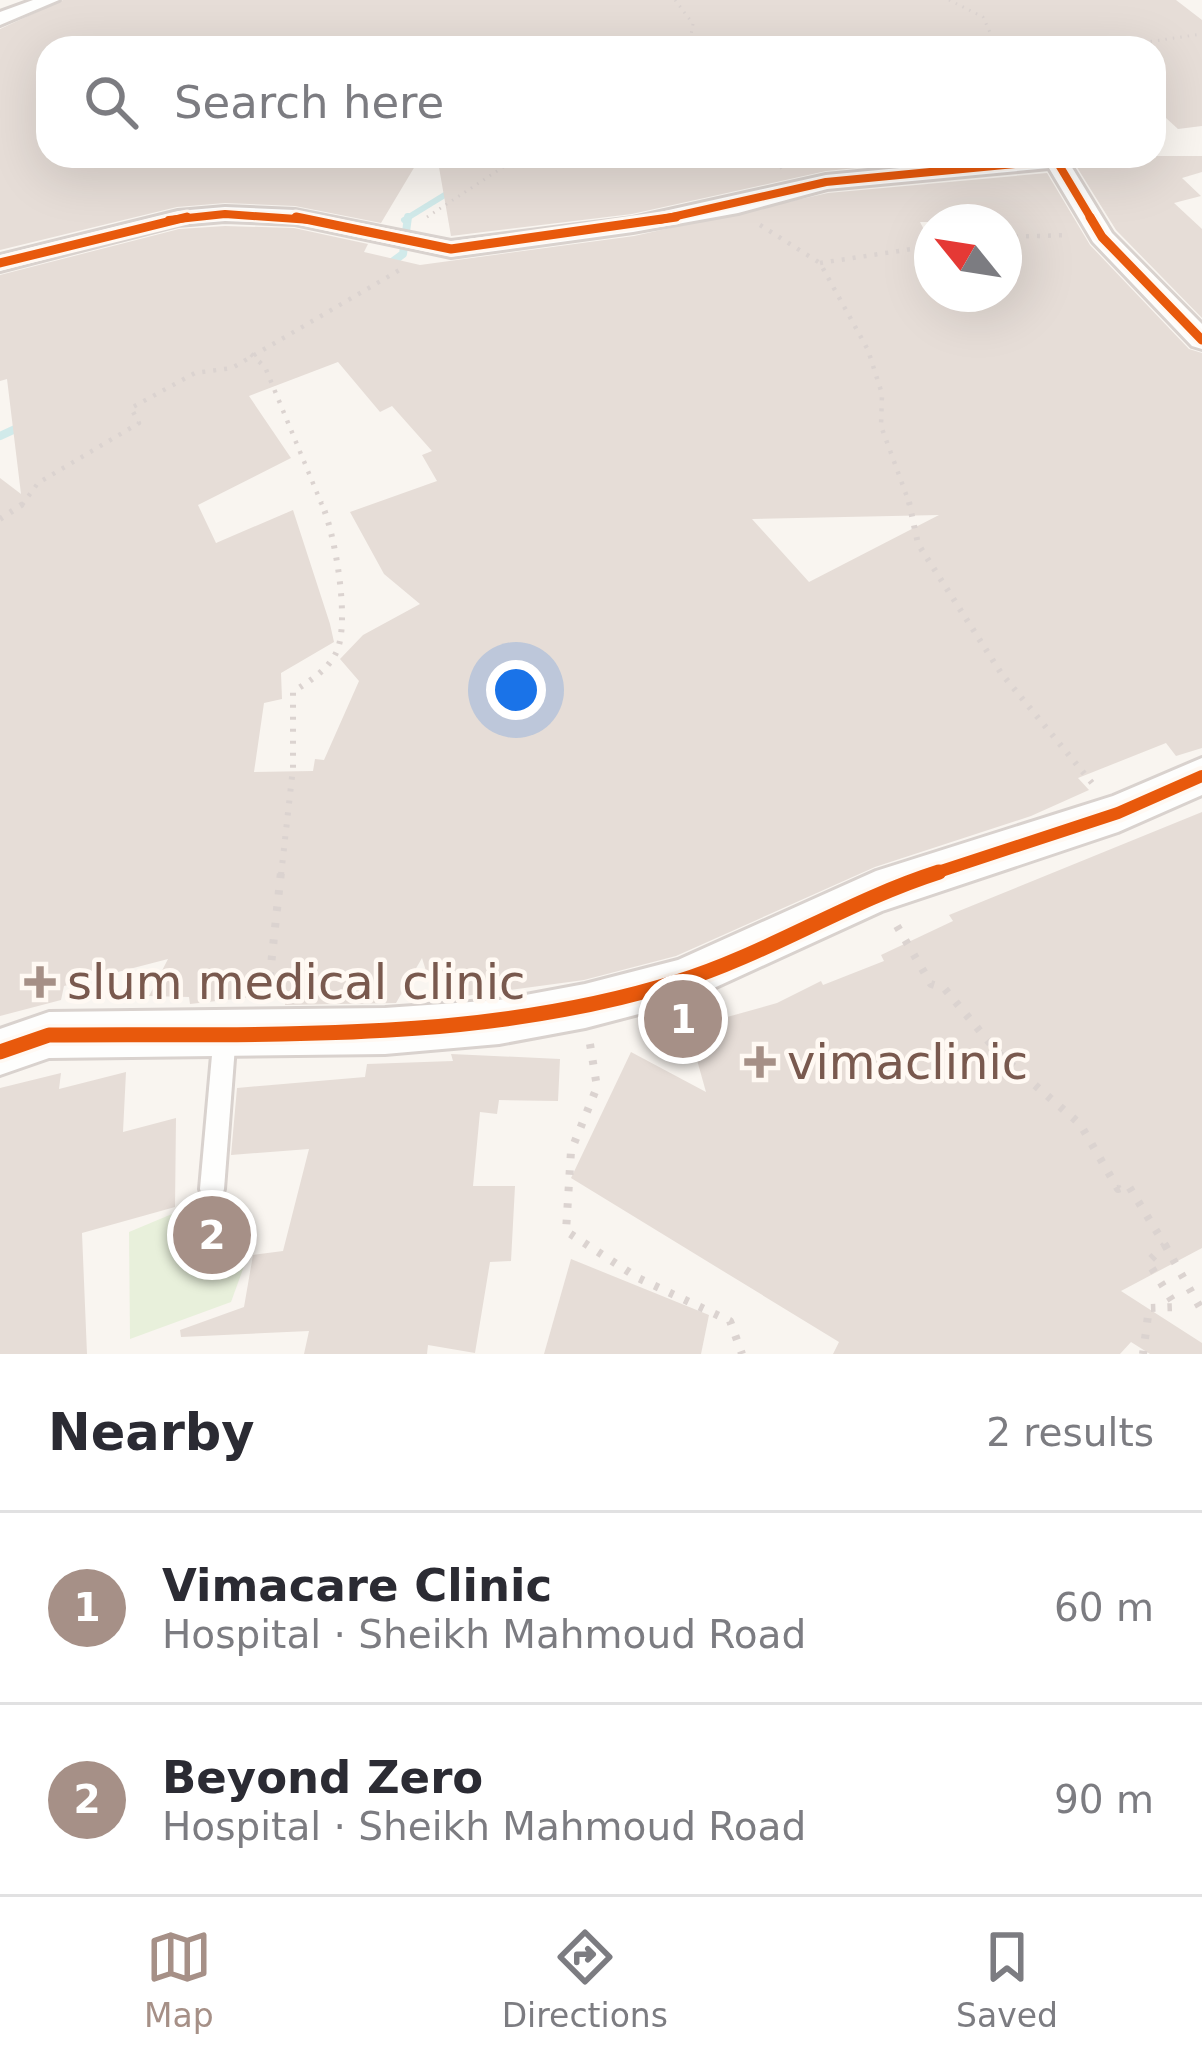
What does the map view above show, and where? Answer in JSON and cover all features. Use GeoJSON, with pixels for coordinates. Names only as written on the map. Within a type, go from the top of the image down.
{"type":"FeatureCollection","features":[{"type":"Feature","properties":{"kind":"street"},"geometry":{"type":"LineString","coordinates":[[0,19],[50,0]]}},
{"type":"Feature","properties":{"kind":"street"},"geometry":{"type":"LineString","coordinates":[[0,263],[178,218],[295,217],[451,249],[737,206],[826,182],[972,168]]}},
{"type":"Feature","properties":{"kind":"street"},"geometry":{"type":"LineString","coordinates":[[1061,168],[1102,237],[1202,340]]}},
{"type":"Feature","properties":{"kind":"street"},"geometry":{"type":"LineString","coordinates":[[0,1052],[49,1035],[385,1031],[499,1022],[585,1006],[681,981],[876,892],[1118,813],[1202,776]]}},
{"type":"Feature","properties":{"kind":"lane"},"geometry":{"type":"LineString","coordinates":[[212,1189],[244,1032]]}},
{"type":"Feature","properties":{"kind":"path"},"geometry":{"type":"LineString","coordinates":[[675,0],[693,24],[692,36]]}},
{"type":"Feature","properties":{"kind":"path"},"geometry":{"type":"LineString","coordinates":[[949,0],[983,17],[992,36]]}},
{"type":"Feature","properties":{"kind":"path"},"geometry":{"type":"LineString","coordinates":[[1166,39],[1202,34]]}},
{"type":"Feature","properties":{"kind":"path"},"geometry":{"type":"LineString","coordinates":[[0,519],[26,502],[38,483],[139,423],[131,408],[196,373],[232,368],[250,354],[323,321],[415,260],[421,245],[420,224],[442,203],[507,168]]}},
{"type":"Feature","properties":{"kind":"path"},"geometry":{"type":"LineString","coordinates":[[737,206],[755,223],[820,263],[868,350],[882,394],[881,425],[911,507],[918,544],[1000,673],[1118,813]]}},
{"type":"Feature","properties":{"kind":"path"},"geometry":{"type":"LineString","coordinates":[[1022,237],[1102,237]]}},
{"type":"Feature","properties":{"kind":"path"},"geometry":{"type":"LineString","coordinates":[[820,263],[914,249]]}},
{"type":"Feature","properties":{"kind":"path"},"geometry":{"type":"LineString","coordinates":[[244,1032],[293,767],[293,692],[326,668],[338,650],[343,626],[325,500],[274,399],[265,367],[250,354]]}},
{"type":"Feature","properties":{"kind":"path"},"geometry":{"type":"LineString","coordinates":[[876,892],[931,984],[944,988],[999,1054],[1079,1124],[1118,1189],[1128,1185],[1202,1311]]}},
{"type":"Feature","properties":{"kind":"path"},"geometry":{"type":"LineString","coordinates":[[585,1006],[597,1087],[571,1150],[566,1231],[638,1279],[730,1321],[742,1354]]}},
{"type":"Feature","properties":{"kind":"path"},"geometry":{"type":"LineString","coordinates":[[1143,1354],[1149,1308],[1176,1307],[1148,1262],[1165,1245]]}},
{"type":"Feature","properties":{"kind":"green space"},"geometry":{"type":"Polygon","coordinates":[[[203,1201],[255,1236],[231,1302],[130,1339],[129,1232],[203,1201]]]}},
{"type":"Feature","properties":{"kind":"building"},"geometry":{"type":"Polygon","coordinates":[[[63,0],[1176,0],[1202,20],[1202,126],[1178,129],[1166,118],[1166,36],[36,36],[36,168],[414,168],[381,223],[295,206],[225,203],[177,207],[0,250],[0,29],[63,0]]]}},
{"type":"Feature","properties":{"kind":"building"},"geometry":{"type":"Polygon","coordinates":[[[1166,156],[1202,156],[1202,172],[1182,178],[1201,196],[1174,203],[1202,229],[1202,318],[1116,230],[1077,168],[1166,168],[1166,156]]]}},
{"type":"Feature","properties":{"kind":"building"},"geometry":{"type":"Polygon","coordinates":[[[439,168],[856,168],[632,214],[451,236],[439,168]]]}},
{"type":"Feature","properties":{"kind":"building"},"geometry":{"type":"Polygon","coordinates":[[[1047,173],[1090,245],[1189,349],[1202,353],[1202,748],[1176,756],[1166,743],[1078,778],[1089,790],[1031,816],[875,867],[676,956],[584,980],[435,1000],[422,958],[396,1003],[285,1005],[286,993],[190,1004],[189,997],[149,996],[168,959],[64,986],[61,1000],[0,1016],[0,478],[21,494],[7,379],[0,381],[0,275],[179,229],[225,226],[294,228],[368,244],[364,252],[420,265],[634,236],[828,193],[1047,173]],[[338,362],[249,396],[291,458],[198,505],[216,543],[293,510],[334,642],[281,673],[282,699],[264,703],[254,772],[313,771],[315,759],[324,760],[359,681],[340,659],[363,635],[420,604],[384,574],[350,512],[437,481],[422,455],[432,451],[392,406],[380,412],[338,362]],[[939,515],[752,519],[809,582],[939,515]]]}},
{"type":"Feature","properties":{"kind":"building"},"geometry":{"type":"Polygon","coordinates":[[[1202,812],[1202,1248],[1121,1291],[1202,1343],[1202,1354],[1150,1354],[1131,1342],[1120,1354],[833,1354],[839,1342],[571,1178],[631,1052],[706,1092],[688,1028],[777,1003],[821,981],[823,985],[884,961],[881,955],[953,921],[949,915],[1202,812]]]}},
{"type":"Feature","properties":{"kind":"building"},"geometry":{"type":"Polygon","coordinates":[[[451,1054],[560,1059],[558,1101],[499,1100],[497,1114],[480,1112],[473,1186],[515,1186],[511,1261],[490,1262],[475,1353],[428,1345],[427,1354],[304,1354],[309,1331],[181,1337],[180,1330],[244,1307],[253,1255],[283,1251],[309,1149],[231,1155],[237,1088],[365,1077],[367,1064],[453,1061],[451,1054]]]}},
{"type":"Feature","properties":{"kind":"building"},"geometry":{"type":"Polygon","coordinates":[[[126,1072],[123,1132],[176,1118],[175,1207],[82,1233],[87,1354],[0,1354],[0,1088],[61,1073],[59,1089],[126,1072]]]}},
{"type":"Feature","properties":{"kind":"building"},"geometry":{"type":"Polygon","coordinates":[[[571,1259],[709,1315],[701,1354],[544,1354],[571,1259]]]}},
{"type":"Feature","properties":{"kind":"waterway"},"geometry":{"type":"LineString","coordinates":[[408,218],[456,188]]}},
{"type":"Feature","properties":{"kind":"waterway"},"geometry":{"type":"LineString","coordinates":[[388,265],[403,254],[408,218]]}},
{"type":"Feature","properties":{"kind":"waterway"},"geometry":{"type":"LineString","coordinates":[[404,220],[408,218]]}},
{"type":"Feature","properties":{"kind":"waterway"},"geometry":{"type":"LineString","coordinates":[[0,436],[24,425]]}},
{"type":"Feature","properties":{"kind":"cycle path"},"geometry":{"type":"LineString","coordinates":[[0,263],[178,218],[225,214],[295,217],[451,249],[633,225],[738,206],[826,182],[972,168]]}},
{"type":"Feature","properties":{"kind":"cycle path"},"geometry":{"type":"LineString","coordinates":[[1061,168],[1102,237],[1202,340]]}},
{"type":"Feature","properties":{"kind":"cycle path"},"geometry":{"type":"LineString","coordinates":[[0,1052],[49,1035],[385,1031],[499,1022],[585,1006],[681,981],[876,892],[1118,813],[1202,776]]}},
{"type":"Feature","properties":{"kind":"place","name":"slum medical clinic"},"geometry":{"type":"Point","coordinates":[40,982]}},
{"type":"Feature","properties":{"kind":"place","name":"Vimacare Clinic"},"geometry":{"type":"Point","coordinates":[683,1019]}},
{"type":"Feature","properties":{"kind":"place","name":"vimaclinic"},"geometry":{"type":"Point","coordinates":[760,1062]}},
{"type":"Feature","properties":{"kind":"place","name":"Beyond Zero"},"geometry":{"type":"Point","coordinates":[212,1235]}}]}
